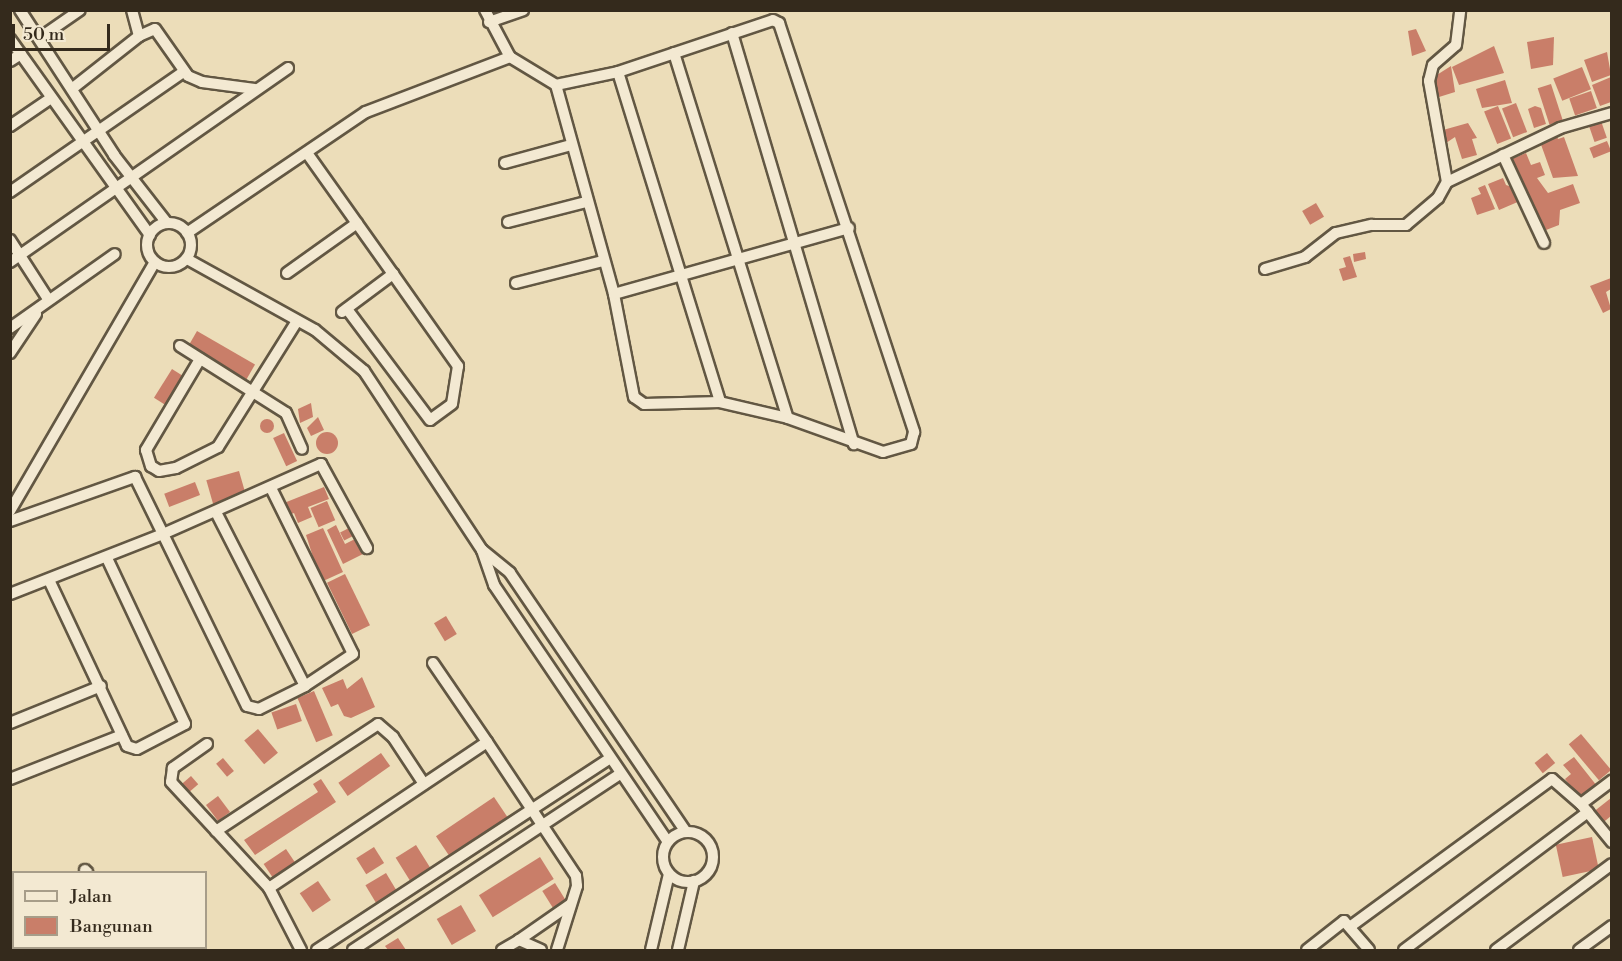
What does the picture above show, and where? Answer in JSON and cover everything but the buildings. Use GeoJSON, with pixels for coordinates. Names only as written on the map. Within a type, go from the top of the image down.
{"type":"FeatureCollection","features":[{"type":"Feature","properties":{"kind":"street"},"geometry":{"type":"LineString","coordinates":[[21,10],[42,37],[99,131],[133,179],[166,223],[187,233],[191,243],[187,259],[171,267],[155,262],[147,246],[150,235],[166,223]]}},
{"type":"Feature","properties":{"kind":"street"},"geometry":{"type":"LineString","coordinates":[[42,37],[80,10]]}},
{"type":"Feature","properties":{"kind":"street"},"geometry":{"type":"LineString","coordinates":[[132,10],[139,36]]}},
{"type":"Feature","properties":{"kind":"street"},"geometry":{"type":"LineString","coordinates":[[485,10],[505,59],[556,85],[618,72],[773,20],[787,34],[914,432],[911,444],[902,450],[883,452],[854,444],[788,418],[720,402],[644,404],[634,396],[614,294],[586,202],[556,85]]}},
{"type":"Feature","properties":{"kind":"street"},"geometry":{"type":"LineString","coordinates":[[489,22],[523,10]]}},
{"type":"Feature","properties":{"kind":"street"},"geometry":{"type":"LineString","coordinates":[[1447,182],[1429,81],[1433,65],[1456,45],[1460,10]]}},
{"type":"Feature","properties":{"kind":"street"},"geometry":{"type":"LineString","coordinates":[[73,88],[139,36],[158,32],[183,72],[202,82],[255,89]]}},
{"type":"Feature","properties":{"kind":"street"},"geometry":{"type":"LineString","coordinates":[[732,33],[854,444]]}},
{"type":"Feature","properties":{"kind":"street"},"geometry":{"type":"LineString","coordinates":[[10,39],[82,143],[150,235]]}},
{"type":"Feature","properties":{"kind":"street"},"geometry":{"type":"LineString","coordinates":[[674,53],[788,418]]}},
{"type":"Feature","properties":{"kind":"street"},"geometry":{"type":"LineString","coordinates":[[10,61],[21,54]]}},
{"type":"Feature","properties":{"kind":"street"},"geometry":{"type":"LineString","coordinates":[[187,233],[373,109],[473,74],[505,59]]}},
{"type":"Feature","properties":{"kind":"street"},"geometry":{"type":"LineString","coordinates":[[10,262],[133,179],[255,89],[288,68]]}},
{"type":"Feature","properties":{"kind":"street"},"geometry":{"type":"LineString","coordinates":[[10,192],[183,72]]}},
{"type":"Feature","properties":{"kind":"street"},"geometry":{"type":"LineString","coordinates":[[618,72],[679,276],[720,402]]}},
{"type":"Feature","properties":{"kind":"street"},"geometry":{"type":"LineString","coordinates":[[10,126],[51,98]]}},
{"type":"Feature","properties":{"kind":"street"},"geometry":{"type":"LineString","coordinates":[[1265,269],[1305,257],[1336,233],[1372,225],[1406,225],[1438,198],[1447,182],[1578,120],[1611,113]]}},
{"type":"Feature","properties":{"kind":"street"},"geometry":{"type":"LineString","coordinates":[[505,163],[571,145]]}},
{"type":"Feature","properties":{"kind":"street"},"geometry":{"type":"LineString","coordinates":[[307,153],[393,274],[459,370],[454,401],[432,420],[345,311],[393,274]]}},
{"type":"Feature","properties":{"kind":"street"},"geometry":{"type":"LineString","coordinates":[[1503,155],[1544,243]]}},
{"type":"Feature","properties":{"kind":"street"},"geometry":{"type":"LineString","coordinates":[[508,222],[586,202]]}},
{"type":"Feature","properties":{"kind":"street"},"geometry":{"type":"LineString","coordinates":[[287,273],[357,223]]}},
{"type":"Feature","properties":{"kind":"street"},"geometry":{"type":"LineString","coordinates":[[614,294],[849,228]]}},
{"type":"Feature","properties":{"kind":"street"},"geometry":{"type":"LineString","coordinates":[[10,240],[48,299]]}},
{"type":"Feature","properties":{"kind":"street"},"geometry":{"type":"LineString","coordinates":[[10,353],[48,299],[114,254]]}},
{"type":"Feature","properties":{"kind":"street"},"geometry":{"type":"LineString","coordinates":[[187,259],[334,343],[364,371],[482,550],[494,585],[668,842]]}},
{"type":"Feature","properties":{"kind":"street"},"geometry":{"type":"LineString","coordinates":[[516,283],[603,261]]}},
{"type":"Feature","properties":{"kind":"street"},"geometry":{"type":"LineString","coordinates":[[10,511],[155,262]]}},
{"type":"Feature","properties":{"kind":"street"},"geometry":{"type":"LineString","coordinates":[[10,328],[38,311]]}},
{"type":"Feature","properties":{"kind":"street"},"geometry":{"type":"LineString","coordinates":[[200,359],[146,450],[151,466],[159,471],[176,468],[218,447],[297,321]]}},
{"type":"Feature","properties":{"kind":"street"},"geometry":{"type":"LineString","coordinates":[[180,346],[253,390],[286,413],[303,449]]}},
{"type":"Feature","properties":{"kind":"street"},"geometry":{"type":"LineString","coordinates":[[10,594],[107,558],[271,488],[321,464],[367,548]]}},
{"type":"Feature","properties":{"kind":"street"},"geometry":{"type":"LineString","coordinates":[[10,521],[135,477],[247,705],[259,709],[305,686],[352,654],[271,488]]}},
{"type":"Feature","properties":{"kind":"street"},"geometry":{"type":"LineString","coordinates":[[216,512],[305,686]]}},
{"type":"Feature","properties":{"kind":"street"},"geometry":{"type":"LineString","coordinates":[[482,550],[504,565],[686,832]]}},
{"type":"Feature","properties":{"kind":"street"},"geometry":{"type":"LineString","coordinates":[[49,580],[101,686],[127,746],[137,749],[185,724],[107,558]]}},
{"type":"Feature","properties":{"kind":"street"},"geometry":{"type":"LineString","coordinates":[[433,663],[576,876],[571,904],[557,951]]}},
{"type":"Feature","properties":{"kind":"street"},"geometry":{"type":"LineString","coordinates":[[10,723],[101,686]]}},
{"type":"Feature","properties":{"kind":"street"},"geometry":{"type":"LineString","coordinates":[[216,831],[378,724],[393,737],[424,784]]}},
{"type":"Feature","properties":{"kind":"street"},"geometry":{"type":"LineString","coordinates":[[10,779],[122,735]]}},
{"type":"Feature","properties":{"kind":"street"},"geometry":{"type":"LineString","coordinates":[[269,888],[487,742]]}},
{"type":"Feature","properties":{"kind":"street"},"geometry":{"type":"LineString","coordinates":[[207,744],[169,775],[216,831],[269,888],[301,951]]}},
{"type":"Feature","properties":{"kind":"street"},"geometry":{"type":"LineString","coordinates":[[317,951],[610,758]]}},
{"type":"Feature","properties":{"kind":"street"},"geometry":{"type":"LineString","coordinates":[[353,951],[544,827],[620,774]]}},
{"type":"Feature","properties":{"kind":"street"},"geometry":{"type":"LineString","coordinates":[[1351,926],[1550,780],[1558,780],[1611,842]]}},
{"type":"Feature","properties":{"kind":"street"},"geometry":{"type":"LineString","coordinates":[[1404,951],[1584,808],[1611,781]]}},
{"type":"Feature","properties":{"kind":"street"},"geometry":{"type":"LineString","coordinates":[[651,951],[669,874],[663,855],[668,842],[686,832],[700,835],[712,852],[709,871],[694,881],[681,881],[669,874]]}},
{"type":"Feature","properties":{"kind":"street"},"geometry":{"type":"LineString","coordinates":[[1496,951],[1611,864]]}},
{"type":"Feature","properties":{"kind":"street"},"geometry":{"type":"LineString","coordinates":[[678,951],[694,881]]}},
{"type":"Feature","properties":{"kind":"street"},"geometry":{"type":"LineString","coordinates":[[502,951],[571,904]]}},
{"type":"Feature","properties":{"kind":"street"},"geometry":{"type":"LineString","coordinates":[[1307,951],[1341,922],[1351,926],[1369,951]]}},
{"type":"Feature","properties":{"kind":"street"},"geometry":{"type":"LineString","coordinates":[[1579,951],[1611,926]]}},
{"type":"Feature","properties":{"kind":"street"},"geometry":{"type":"LineString","coordinates":[[519,940],[541,951]]}},
{"type":"Feature","properties":{"kind":"street"},"geometry":{"type":"LineString","coordinates":[[182,951],[190,949]]}}]}
